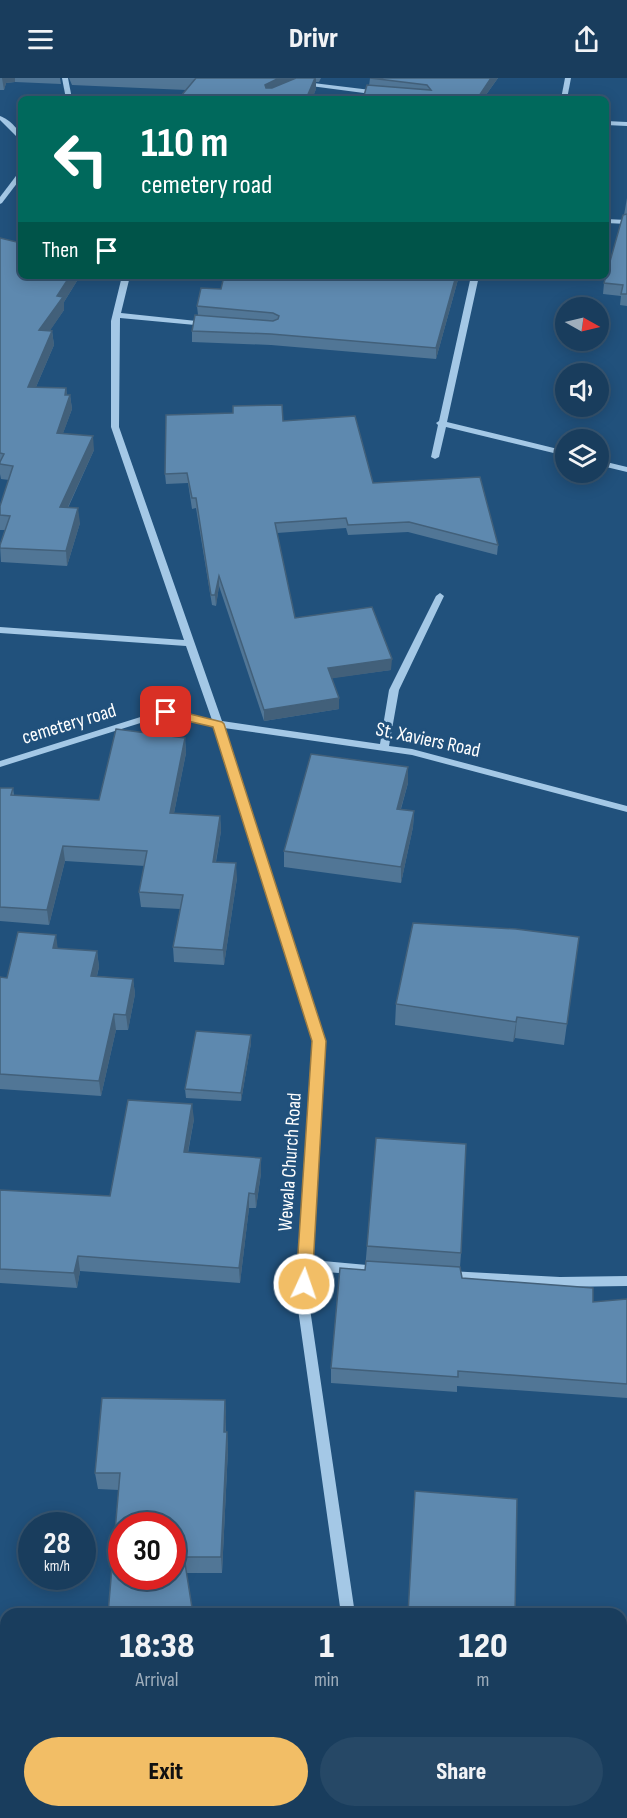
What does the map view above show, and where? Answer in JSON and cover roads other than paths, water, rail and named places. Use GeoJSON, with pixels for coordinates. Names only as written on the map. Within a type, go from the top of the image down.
{"type":"FeatureCollection","features":[{"type":"Feature","properties":{"kind":"street"},"geometry":{"type":"LineString","coordinates":[[64,78],[68,96]]}},
{"type":"Feature","properties":{"kind":"street"},"geometry":{"type":"LineString","coordinates":[[296,88],[312,78]]}},
{"type":"Feature","properties":{"kind":"street"},"geometry":{"type":"LineString","coordinates":[[565,96],[568,78]]}},
{"type":"Feature","properties":{"kind":"street"},"geometry":{"type":"LineString","coordinates":[[305,84],[382,94]]}},
{"type":"Feature","properties":{"kind":"street"},"geometry":{"type":"LineString","coordinates":[[0,118],[6,121],[18,135]]}},
{"type":"Feature","properties":{"kind":"street"},"geometry":{"type":"LineString","coordinates":[[609,123],[627,124]]}},
{"type":"Feature","properties":{"kind":"street"},"geometry":{"type":"LineString","coordinates":[[0,202],[18,177]]}},
{"type":"Feature","properties":{"kind":"street"},"geometry":{"type":"LineString","coordinates":[[609,221],[627,222]]}},
{"type":"Feature","properties":{"kind":"street","name":"Wewala Church Road"},"geometry":{"type":"LineString","coordinates":[[125,279],[116,315],[115,427],[218,724],[319,1041],[303,1302],[347,1608]]}},
{"type":"Feature","properties":{"kind":"street"},"geometry":{"type":"LineString","coordinates":[[435,457],[440,423],[474,279]]}},
{"type":"Feature","properties":{"kind":"street"},"geometry":{"type":"LineString","coordinates":[[116,315],[219,324]]}},
{"type":"Feature","properties":{"kind":"street"},"geometry":{"type":"LineString","coordinates":[[440,423],[555,451]]}},
{"type":"Feature","properties":{"kind":"street"},"geometry":{"type":"LineString","coordinates":[[609,465],[627,470]]}},
{"type":"Feature","properties":{"kind":"street"},"geometry":{"type":"LineString","coordinates":[[384,748],[394,690],[440,596]]}},
{"type":"Feature","properties":{"kind":"street"},"geometry":{"type":"LineString","coordinates":[[0,630],[190,643]]}},
{"type":"Feature","properties":{"kind":"street","name":"cemetery road"},"geometry":{"type":"LineString","coordinates":[[0,764],[166,712],[218,724]]}},
{"type":"Feature","properties":{"kind":"street","name":"St. Xaviers Road"},"geometry":{"type":"LineString","coordinates":[[218,724],[412,752],[627,809]]}},
{"type":"Feature","properties":{"kind":"street"},"geometry":{"type":"LineString","coordinates":[[305,1265],[384,1271]]}},
{"type":"Feature","properties":{"kind":"street"},"geometry":{"type":"LineString","coordinates":[[442,1275],[560,1282],[627,1281]]}}]}
